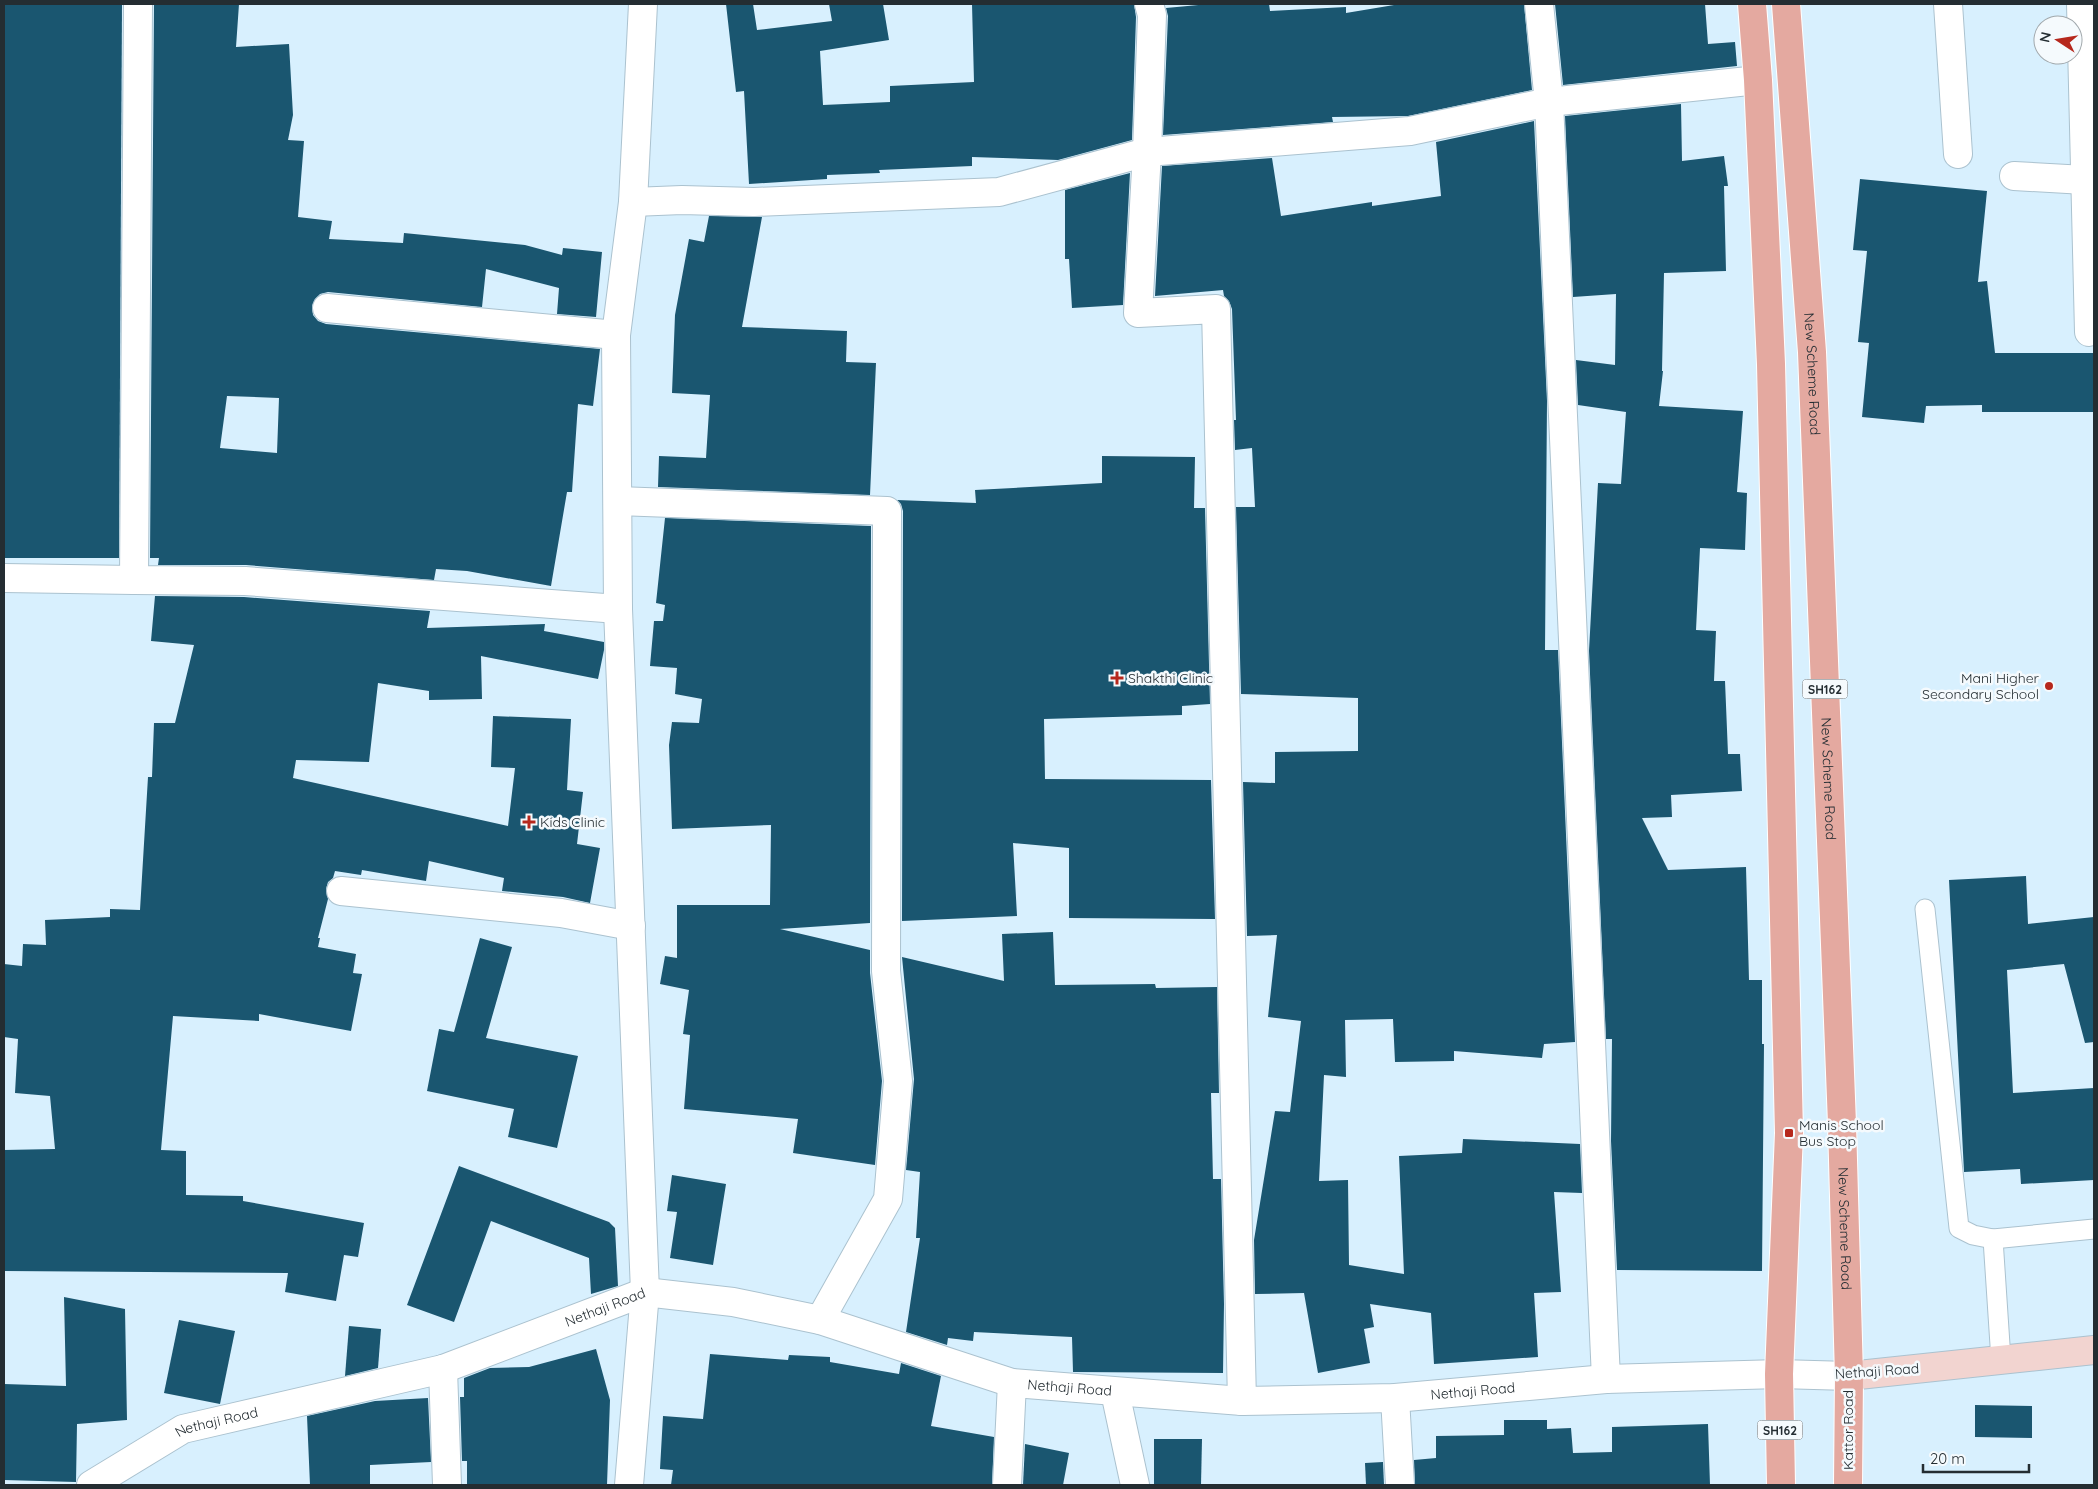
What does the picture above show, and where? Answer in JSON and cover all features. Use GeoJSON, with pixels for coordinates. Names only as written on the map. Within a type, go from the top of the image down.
{"type":"FeatureCollection","features":[{"type":"Feature","properties":{"kind":"main road","name":"SH162"},"geometry":{"type":"LineString","coordinates":[[1752,4],[1758,80],[1771,364],[1788,1133],[1779,1374],[1781,1485]]}},
{"type":"Feature","properties":{"kind":"main road","name":"New Scheme Road"},"geometry":{"type":"LineString","coordinates":[[1786,4],[1812,352],[1842,1124],[1849,1376]]}},
{"type":"Feature","properties":{"kind":"main road","name":"Nethaji Road"},"geometry":{"type":"LineString","coordinates":[[1849,1376],[2094,1350]]}},
{"type":"Feature","properties":{"kind":"main road","name":"Kattor Road"},"geometry":{"type":"LineString","coordinates":[[1848,1485],[1849,1376]]}},
{"type":"Feature","properties":{"kind":"street"},"geometry":{"type":"LineString","coordinates":[[134,580],[138,4]]}},
{"type":"Feature","properties":{"kind":"street"},"geometry":{"type":"LineString","coordinates":[[629,1485],[645,1292],[618,609],[616,335],[634,202],[643,4]]}},
{"type":"Feature","properties":{"kind":"street"},"geometry":{"type":"LineString","coordinates":[[1149,4],[1152,15],[1138,313],[1216,309],[1242,1401]]}},
{"type":"Feature","properties":{"kind":"street"},"geometry":{"type":"LineString","coordinates":[[1539,4],[1549,102],[1606,1379]]}},
{"type":"Feature","properties":{"kind":"street"},"geometry":{"type":"LineString","coordinates":[[1948,4],[1958,154]]}},
{"type":"Feature","properties":{"kind":"street"},"geometry":{"type":"LineString","coordinates":[[2081,4],[2088,332]]}},
{"type":"Feature","properties":{"kind":"street"},"geometry":{"type":"LineString","coordinates":[[634,202],[682,200],[754,202],[999,192],[1147,152],[1410,131],[1549,102],[1758,80]]}},
{"type":"Feature","properties":{"kind":"street"},"geometry":{"type":"LineString","coordinates":[[2014,176],[2085,180]]}},
{"type":"Feature","properties":{"kind":"street"},"geometry":{"type":"LineString","coordinates":[[327,308],[616,335]]}},
{"type":"Feature","properties":{"kind":"street"},"geometry":{"type":"LineString","coordinates":[[618,501],[887,511],[886,971],[898,1081],[890,1179],[888,1199],[820,1320]]}},
{"type":"Feature","properties":{"kind":"street"},"geometry":{"type":"LineString","coordinates":[[4,578],[245,581],[618,609]]}},
{"type":"Feature","properties":{"kind":"street"},"geometry":{"type":"LineString","coordinates":[[341,891],[561,913],[631,926]]}},
{"type":"Feature","properties":{"kind":"street","name":"Nethaji Road"},"geometry":{"type":"LineString","coordinates":[[91,1485],[119,1477],[183,1430],[443,1369],[645,1292],[733,1302],[820,1320],[1012,1383],[1242,1401],[1395,1398],[1606,1379],[1779,1374],[1849,1376]]}},
{"type":"Feature","properties":{"kind":"street"},"geometry":{"type":"LineString","coordinates":[[443,1369],[447,1485]]}},
{"type":"Feature","properties":{"kind":"street"},"geometry":{"type":"LineString","coordinates":[[1008,1485],[1012,1383]]}},
{"type":"Feature","properties":{"kind":"street"},"geometry":{"type":"LineString","coordinates":[[1115,1392],[1135,1485]]}},
{"type":"Feature","properties":{"kind":"street"},"geometry":{"type":"LineString","coordinates":[[1395,1398],[1400,1485]]}},
{"type":"Feature","properties":{"kind":"lane"},"geometry":{"type":"LineString","coordinates":[[1925,910],[1959,1228],[1973,1235],[1993,1239],[2094,1229]]}},
{"type":"Feature","properties":{"kind":"lane"},"geometry":{"type":"LineString","coordinates":[[1993,1239],[2000,1360]]}},
{"type":"Feature","properties":{"kind":"building"},"geometry":{"type":"Polygon","coordinates":[[[4,4],[122,4],[119,558],[4,558],[4,4]]]}},
{"type":"Feature","properties":{"kind":"building"},"geometry":{"type":"Polygon","coordinates":[[[154,4],[239,4],[236,47],[289,44],[293,115],[288,140],[304,141],[298,217],[332,221],[329,239],[403,243],[404,233],[525,245],[562,255],[563,248],[602,252],[596,317],[557,314],[559,288],[486,269],[482,307],[328,292],[320,294],[312,306],[313,315],[318,321],[326,324],[600,349],[593,406],[578,404],[572,492],[567,492],[551,586],[467,571],[436,569],[434,580],[246,565],[158,565],[159,558],[150,558],[154,4]],[[227,396],[220,448],[277,453],[279,398],[227,396]]]}},
{"type":"Feature","properties":{"kind":"building"},"geometry":{"type":"Polygon","coordinates":[[[726,4],[753,4],[757,30],[832,21],[829,4],[883,4],[889,40],[820,51],[823,105],[890,102],[890,86],[974,82],[972,4],[1134,4],[1136,17],[1132,140],[1058,160],[972,157],[972,166],[879,170],[880,173],[827,175],[827,179],[749,184],[744,91],[736,92],[726,4]]]}},
{"type":"Feature","properties":{"kind":"building"},"geometry":{"type":"Polygon","coordinates":[[[1209,4],[1269,4],[1270,11],[1346,7],[1346,13],[1400,4],[1524,4],[1532,90],[1408,116],[1332,117],[1333,122],[1163,135],[1168,16],[1166,8],[1209,4]]]}},
{"type":"Feature","properties":{"kind":"building"},"geometry":{"type":"Polygon","coordinates":[[[1555,4],[1705,4],[1708,44],[1735,42],[1737,66],[1563,85],[1555,4]]]}},
{"type":"Feature","properties":{"kind":"building"},"geometry":{"type":"Polygon","coordinates":[[[1681,104],[1682,161],[1724,156],[1728,186],[1724,186],[1726,271],[1664,273],[1663,371],[1659,406],[1743,411],[1737,492],[1747,493],[1745,550],[1700,548],[1696,630],[1716,631],[1714,681],[1725,681],[1728,754],[1740,754],[1742,791],[1671,795],[1672,817],[1642,818],[1668,870],[1746,867],[1749,980],[1762,980],[1762,1044],[1764,1044],[1762,1271],[1617,1270],[1611,1141],[1612,1039],[1606,1039],[1589,651],[1598,483],[1621,484],[1626,412],[1578,405],[1576,360],[1615,365],[1616,294],[1573,297],[1565,116],[1681,104]]]}},
{"type":"Feature","properties":{"kind":"building"},"geometry":{"type":"Polygon","coordinates":[[[1534,121],[1547,401],[1545,650],[1558,650],[1575,1042],[1544,1044],[1542,1058],[1454,1051],[1454,1061],[1395,1062],[1393,1019],[1345,1020],[1346,1077],[1324,1075],[1319,1181],[1348,1180],[1349,1265],[1404,1274],[1399,1156],[1462,1153],[1463,1139],[1580,1144],[1582,1193],[1554,1192],[1561,1292],[1534,1293],[1538,1357],[1434,1364],[1431,1313],[1370,1304],[1374,1327],[1364,1329],[1370,1363],[1318,1373],[1304,1293],[1255,1294],[1254,1240],[1275,1111],[1290,1112],[1301,1021],[1268,1017],[1277,935],[1247,936],[1243,782],[1275,783],[1275,752],[1358,751],[1358,698],[1241,694],[1236,507],[1255,507],[1252,448],[1235,450],[1234,420],[1236,420],[1232,309],[1229,301],[1224,296],[1223,290],[1155,296],[1162,166],[1272,158],[1281,216],[1372,202],[1372,206],[1441,196],[1436,142],[1534,121]]]}},
{"type":"Feature","properties":{"kind":"building"},"geometry":{"type":"Polygon","coordinates":[[[1130,173],[1123,305],[1072,308],[1069,259],[1065,259],[1065,190],[1130,173]]]}},
{"type":"Feature","properties":{"kind":"building"},"geometry":{"type":"Polygon","coordinates":[[[1860,179],[1987,191],[1978,282],[1987,281],[1995,353],[2094,353],[2094,412],[1982,412],[1982,405],[1926,406],[1924,423],[1862,417],[1869,343],[1858,342],[1867,251],[1853,250],[1860,179]]]}},
{"type":"Feature","properties":{"kind":"building"},"geometry":{"type":"Polygon","coordinates":[[[709,216],[762,217],[742,327],[847,331],[846,362],[876,363],[870,495],[658,487],[659,456],[706,458],[710,395],[672,393],[675,315],[689,239],[704,242],[709,216]]]}},
{"type":"Feature","properties":{"kind":"building"},"geometry":{"type":"Polygon","coordinates":[[[1102,456],[1195,457],[1194,508],[1205,508],[1210,704],[1182,706],[1182,715],[1044,719],[1045,779],[1211,780],[1215,919],[1069,918],[1069,848],[1013,843],[1017,916],[902,921],[903,511],[901,504],[897,500],[976,503],[975,490],[1102,483],[1102,456]]]}},
{"type":"Feature","properties":{"kind":"building"},"geometry":{"type":"Polygon","coordinates":[[[665,518],[871,526],[870,923],[780,929],[870,950],[870,973],[882,1081],[875,1165],[793,1153],[798,1119],[684,1109],[690,1035],[683,1034],[689,990],[660,984],[665,956],[677,958],[677,905],[770,905],[771,825],[672,829],[669,745],[672,722],[699,723],[702,699],[675,694],[677,668],[650,666],[654,621],[663,621],[665,605],[656,603],[665,518]]]}},
{"type":"Feature","properties":{"kind":"building"},"geometry":{"type":"Polygon","coordinates":[[[155,596],[244,597],[430,611],[427,628],[545,624],[544,631],[604,642],[598,679],[481,656],[482,699],[429,700],[429,691],[378,683],[369,762],[296,760],[293,778],[508,826],[515,768],[491,767],[493,716],[571,719],[567,790],[583,792],[577,844],[600,848],[590,903],[563,897],[502,891],[504,878],[429,861],[426,881],[362,870],[361,875],[335,871],[326,889],[328,899],[318,938],[320,938],[318,947],[356,954],[353,973],[362,974],[351,1031],[259,1014],[259,1021],[173,1016],[161,1150],[186,1151],[186,1195],[243,1196],[243,1201],[364,1223],[358,1257],[344,1255],[336,1301],[285,1292],[288,1273],[4,1271],[4,1150],[55,1149],[50,1096],[15,1093],[18,1039],[4,1037],[4,964],[22,966],[23,944],[46,945],[45,920],[110,917],[110,909],[140,910],[148,777],[152,777],[154,723],[175,723],[194,645],[151,641],[155,596]]]}},
{"type":"Feature","properties":{"kind":"building"},"geometry":{"type":"Polygon","coordinates":[[[2026,876],[2028,924],[2094,917],[2094,1042],[2085,1043],[2064,964],[2007,970],[2013,1093],[2094,1088],[2094,1180],[2021,1184],[2020,1169],[1964,1172],[1949,880],[2026,876]]]}},
{"type":"Feature","properties":{"kind":"building"},"geometry":{"type":"Polygon","coordinates":[[[1053,932],[1055,985],[1155,984],[1156,988],[1217,987],[1219,1093],[1211,1093],[1213,1179],[1221,1179],[1224,1304],[1223,1373],[1073,1372],[1072,1337],[974,1332],[973,1341],[948,1338],[947,1345],[906,1332],[920,1238],[916,1238],[920,1172],[906,1170],[914,1079],[902,957],[1004,981],[1002,934],[1053,932]]]}},
{"type":"Feature","properties":{"kind":"building"},"geometry":{"type":"Polygon","coordinates":[[[480,938],[512,947],[486,1038],[578,1056],[557,1148],[508,1137],[514,1109],[427,1091],[439,1029],[454,1032],[480,938]]]}},
{"type":"Feature","properties":{"kind":"building"},"geometry":{"type":"Polygon","coordinates":[[[459,1166],[609,1222],[615,1228],[618,1286],[591,1294],[589,1258],[491,1221],[454,1322],[407,1305],[459,1166]]]}},
{"type":"Feature","properties":{"kind":"building"},"geometry":{"type":"Polygon","coordinates":[[[672,1175],[726,1184],[713,1265],[670,1258],[677,1212],[667,1211],[672,1175]]]}},
{"type":"Feature","properties":{"kind":"building"},"geometry":{"type":"Polygon","coordinates":[[[64,1297],[125,1309],[127,1420],[77,1424],[76,1482],[4,1480],[4,1384],[66,1386],[64,1297]]]}},
{"type":"Feature","properties":{"kind":"building"},"geometry":{"type":"Polygon","coordinates":[[[179,1320],[235,1331],[220,1404],[164,1393],[179,1320]]]}},
{"type":"Feature","properties":{"kind":"building"},"geometry":{"type":"Polygon","coordinates":[[[349,1326],[381,1329],[378,1368],[345,1376],[349,1326]]]}},
{"type":"Feature","properties":{"kind":"building"},"geometry":{"type":"Polygon","coordinates":[[[596,1349],[610,1400],[607,1485],[467,1485],[467,1461],[462,1461],[460,1397],[464,1397],[464,1378],[490,1368],[529,1367],[596,1349]]]}},
{"type":"Feature","properties":{"kind":"building"},"geometry":{"type":"Polygon","coordinates":[[[710,1354],[788,1360],[789,1355],[830,1357],[830,1362],[899,1374],[901,1363],[941,1376],[931,1426],[994,1437],[992,1485],[671,1485],[673,1470],[660,1469],[663,1416],[703,1419],[710,1354]]]}},
{"type":"Feature","properties":{"kind":"building"},"geometry":{"type":"Polygon","coordinates":[[[428,1398],[431,1462],[370,1465],[370,1485],[310,1485],[307,1416],[375,1401],[428,1398]]]}},
{"type":"Feature","properties":{"kind":"building"},"geometry":{"type":"Polygon","coordinates":[[[1975,1405],[2032,1406],[2032,1438],[1975,1437],[1975,1405]]]}},
{"type":"Feature","properties":{"kind":"building"},"geometry":{"type":"Polygon","coordinates":[[[1504,1420],[1547,1420],[1547,1429],[1571,1428],[1573,1453],[1612,1452],[1612,1427],[1708,1424],[1710,1485],[1415,1485],[1414,1460],[1436,1458],[1436,1436],[1504,1435],[1504,1420]]]}},
{"type":"Feature","properties":{"kind":"building"},"geometry":{"type":"Polygon","coordinates":[[[1154,1439],[1202,1439],[1201,1485],[1154,1485],[1154,1439]]]}},
{"type":"Feature","properties":{"kind":"building"},"geometry":{"type":"Polygon","coordinates":[[[1025,1444],[1069,1453],[1063,1485],[1023,1485],[1025,1444]]]}},
{"type":"Feature","properties":{"kind":"building"},"geometry":{"type":"Polygon","coordinates":[[[1383,1462],[1384,1485],[1366,1485],[1365,1463],[1383,1462]]]}},
{"type":"Feature","properties":{"kind":"place","name":"Shakthi Clinic"},"geometry":{"type":"Point","coordinates":[1117,678]}},
{"type":"Feature","properties":{"kind":"place","name":"Mani Higher Secondary School"},"geometry":{"type":"Point","coordinates":[2049,686]}},
{"type":"Feature","properties":{"kind":"place","name":"Kids Clinic"},"geometry":{"type":"Point","coordinates":[529,822]}},
{"type":"Feature","properties":{"kind":"place","name":"Manis School Bus Stop"},"geometry":{"type":"Point","coordinates":[1789,1133]}}]}
